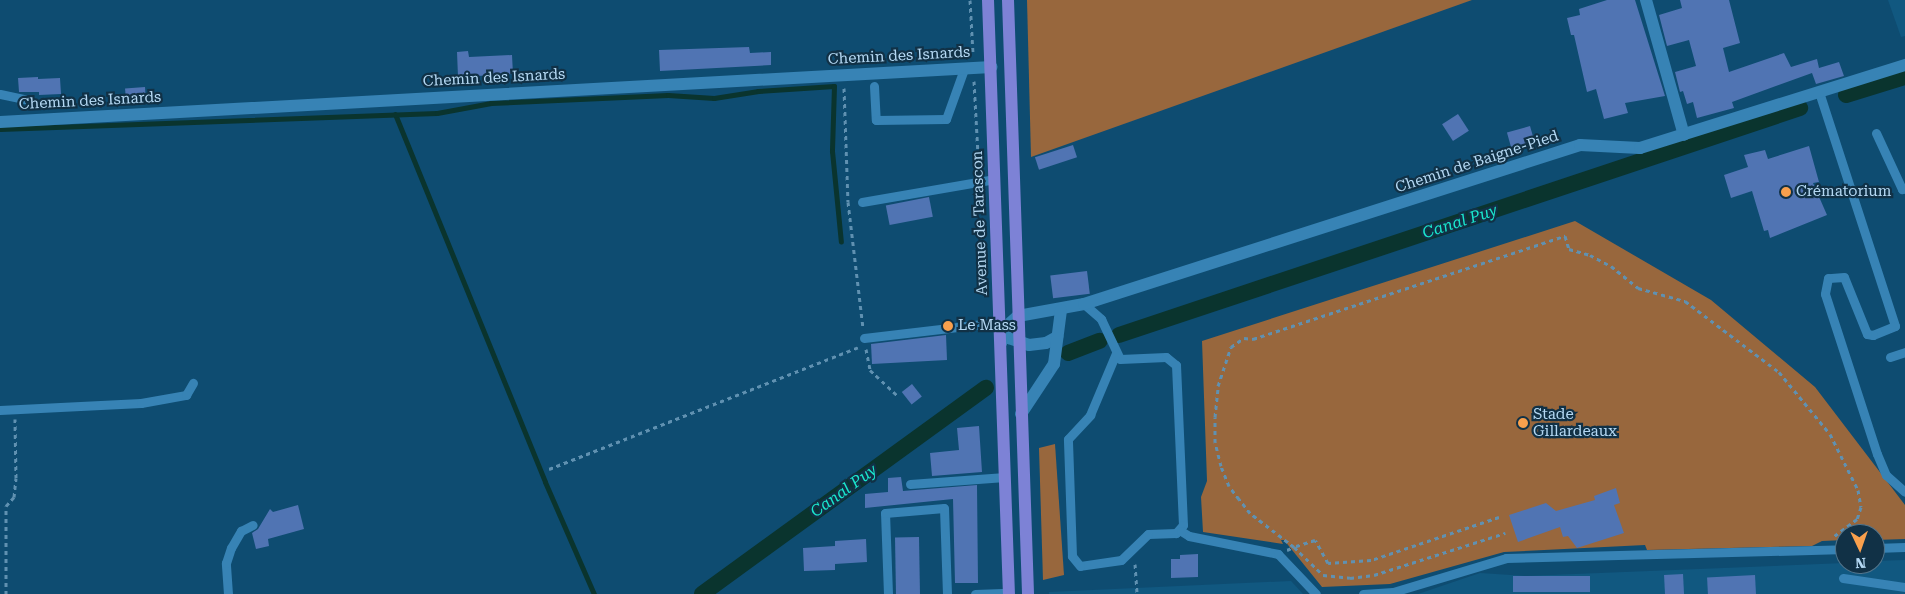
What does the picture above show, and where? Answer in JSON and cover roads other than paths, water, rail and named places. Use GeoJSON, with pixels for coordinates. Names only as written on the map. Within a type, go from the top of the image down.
{"type":"FeatureCollection","features":[{"type":"Feature","properties":{"kind":"main road","name":"Avenue de Tarascon"},"geometry":{"type":"LineString","coordinates":[[988,0],[1002,332],[1009,594]]}},
{"type":"Feature","properties":{"kind":"main road"},"geometry":{"type":"LineString","coordinates":[[1008,0],[1028,594]]}},
{"type":"Feature","properties":{"kind":"street"},"geometry":{"type":"LineString","coordinates":[[1646,0],[1684,135]]}},
{"type":"Feature","properties":{"kind":"street","name":"Chemin de Baigne-Pied"},"geometry":{"type":"LineString","coordinates":[[1018,316],[1061,310],[1084,304],[1580,145],[1640,148],[1905,65]]}},
{"type":"Feature","properties":{"kind":"street","name":"Chemin des Isnards"},"geometry":{"type":"LineString","coordinates":[[0,122],[991,67]]}},
{"type":"Feature","properties":{"kind":"street"},"geometry":{"type":"LineString","coordinates":[[1021,414],[1054,364],[1061,310]]}},
{"type":"Feature","properties":{"kind":"street"},"geometry":{"type":"LineString","coordinates":[[1018,316],[1002,332],[1009,338],[1019,342],[1039,345],[1057,337]]}},
{"type":"Feature","properties":{"kind":"lane"},"geometry":{"type":"LineString","coordinates":[[874,86],[876,120],[946,119],[964,69]]}},
{"type":"Feature","properties":{"kind":"lane"},"geometry":{"type":"LineString","coordinates":[[1819,92],[1895,326],[1873,335],[1867,334],[1844,277],[1828,278],[1825,294],[1877,454],[1886,475],[1905,492]]}},
{"type":"Feature","properties":{"kind":"lane"},"geometry":{"type":"LineString","coordinates":[[0,94],[24,99]]}},
{"type":"Feature","properties":{"kind":"lane"},"geometry":{"type":"LineString","coordinates":[[1876,133],[1902,189],[1905,188]]}},
{"type":"Feature","properties":{"kind":"lane"},"geometry":{"type":"LineString","coordinates":[[862,202],[995,179]]}},
{"type":"Feature","properties":{"kind":"lane"},"geometry":{"type":"LineString","coordinates":[[1084,304],[1101,318],[1116,353],[1126,360],[1166,357],[1176,365],[1181,531]]}},
{"type":"Feature","properties":{"kind":"lane"},"geometry":{"type":"LineString","coordinates":[[864,338],[1002,332]]}},
{"type":"Feature","properties":{"kind":"lane"},"geometry":{"type":"LineString","coordinates":[[1890,357],[1905,352]]}},
{"type":"Feature","properties":{"kind":"lane"},"geometry":{"type":"LineString","coordinates":[[1116,353],[1090,415],[1068,439],[1072,556],[1080,566],[1121,560],[1148,534],[1181,531],[1188,536],[1278,554],[1316,594]]}},
{"type":"Feature","properties":{"kind":"lane"},"geometry":{"type":"LineString","coordinates":[[0,410],[15,411],[141,403],[186,395],[193,383]]}},
{"type":"Feature","properties":{"kind":"lane"},"geometry":{"type":"LineString","coordinates":[[910,484],[1005,477]]}},
{"type":"Feature","properties":{"kind":"lane"},"geometry":{"type":"LineString","coordinates":[[888,594],[885,513],[944,508],[947,594]]}},
{"type":"Feature","properties":{"kind":"lane"},"geometry":{"type":"LineString","coordinates":[[228,594],[226,563],[231,548],[241,531],[253,526]]}},
{"type":"Feature","properties":{"kind":"lane"},"geometry":{"type":"LineString","coordinates":[[1885,547],[1905,546]]}},
{"type":"Feature","properties":{"kind":"lane"},"geometry":{"type":"LineString","coordinates":[[1363,594],[1393,592],[1506,558],[1835,549]]}},
{"type":"Feature","properties":{"kind":"lane"},"geometry":{"type":"LineString","coordinates":[[1843,578],[1905,587]]}},
{"type":"Feature","properties":{"kind":"lane"},"geometry":{"type":"LineString","coordinates":[[975,594],[1009,594]]}},
{"type":"Feature","properties":{"kind":"waterway","name":"Canal Puy"},"geometry":{"type":"LineString","coordinates":[[1846,95],[1905,77]]}},
{"type":"Feature","properties":{"kind":"waterway"},"geometry":{"type":"LineString","coordinates":[[0,129],[437,113],[491,103],[668,95],[714,98],[758,91],[834,86],[832,151],[841,242]]}},
{"type":"Feature","properties":{"kind":"waterway","name":"Canal Puy"},"geometry":{"type":"LineString","coordinates":[[1119,335],[1800,108]]}},
{"type":"Feature","properties":{"kind":"waterway"},"geometry":{"type":"LineString","coordinates":[[395,114],[545,482],[594,594]]}},
{"type":"Feature","properties":{"kind":"waterway","name":"Canal Puy"},"geometry":{"type":"LineString","coordinates":[[1068,353],[1100,341]]}},
{"type":"Feature","properties":{"kind":"waterway","name":"Canal Puy"},"geometry":{"type":"LineString","coordinates":[[702,594],[986,388]]}},
{"type":"Feature","properties":{"kind":"place","name":"Crématorium"},"geometry":{"type":"Point","coordinates":[1786,192]}},
{"type":"Feature","properties":{"kind":"place","name":"Le Mass"},"geometry":{"type":"Point","coordinates":[948,326]}},
{"type":"Feature","properties":{"kind":"place","name":"Stade Gillardeaux"},"geometry":{"type":"Point","coordinates":[1523,423]}}]}
